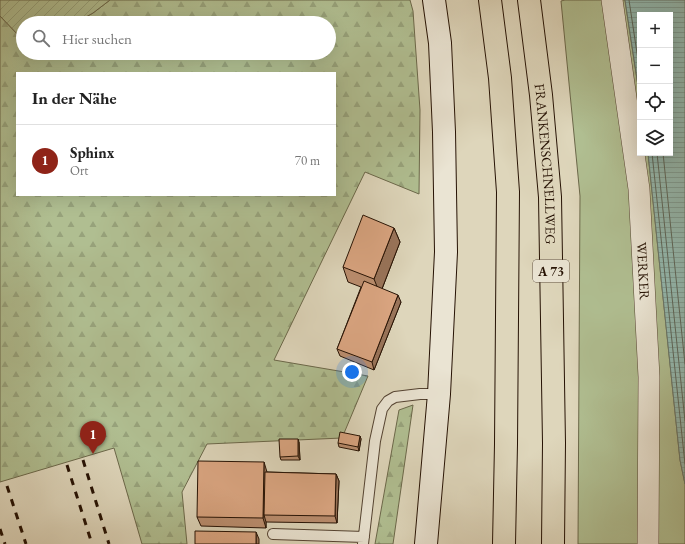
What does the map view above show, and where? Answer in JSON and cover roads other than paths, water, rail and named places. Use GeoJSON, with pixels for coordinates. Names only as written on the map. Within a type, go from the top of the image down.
{"type":"FeatureCollection","features":[{"type":"Feature","properties":{"kind":"highway"},"geometry":{"type":"LineString","coordinates":[[490,0],[500,78],[508,192],[504,544]]}},
{"type":"Feature","properties":{"kind":"highway","name":"FRANKENSCHNELLWEG"},"geometry":{"type":"LineString","coordinates":[[529,0],[541,95],[550,197],[554,443],[553,544]]}},
{"type":"Feature","properties":{"kind":"main road"},"geometry":{"type":"LineString","coordinates":[[426,544],[439,394],[446,252],[444,140],[440,43],[434,0]]}},
{"type":"Feature","properties":{"kind":"street","name":"WERKER"},"geometry":{"type":"LineString","coordinates":[[612,0],[639,189],[649,377],[648,544]]}},
{"type":"Feature","properties":{"kind":"lane"},"geometry":{"type":"LineString","coordinates":[[272,534],[364,540],[375,441],[382,409],[388,401],[395,397],[420,394],[439,394]]}},
{"type":"Feature","properties":{"kind":"water"},"geometry":{"type":"Polygon","coordinates":[[[625,0],[685,0],[685,484],[680,460],[648,156],[673,156],[673,12],[637,12],[637,79],[625,0]]]}},
{"type":"Feature","properties":{"kind":"railway"},"geometry":{"type":"LineString","coordinates":[[83,460],[109,544]]}},
{"type":"Feature","properties":{"kind":"railway"},"geometry":{"type":"LineString","coordinates":[[67,465],[92,544]]}},
{"type":"Feature","properties":{"kind":"railway"},"geometry":{"type":"LineString","coordinates":[[7,486],[26,544]]}},
{"type":"Feature","properties":{"kind":"railway"},"geometry":{"type":"LineString","coordinates":[[0,529],[5,544]]}},
{"type":"Feature","properties":{"kind":"place","name":"Sphinx"},"geometry":{"type":"Point","coordinates":[93,454]}}]}
